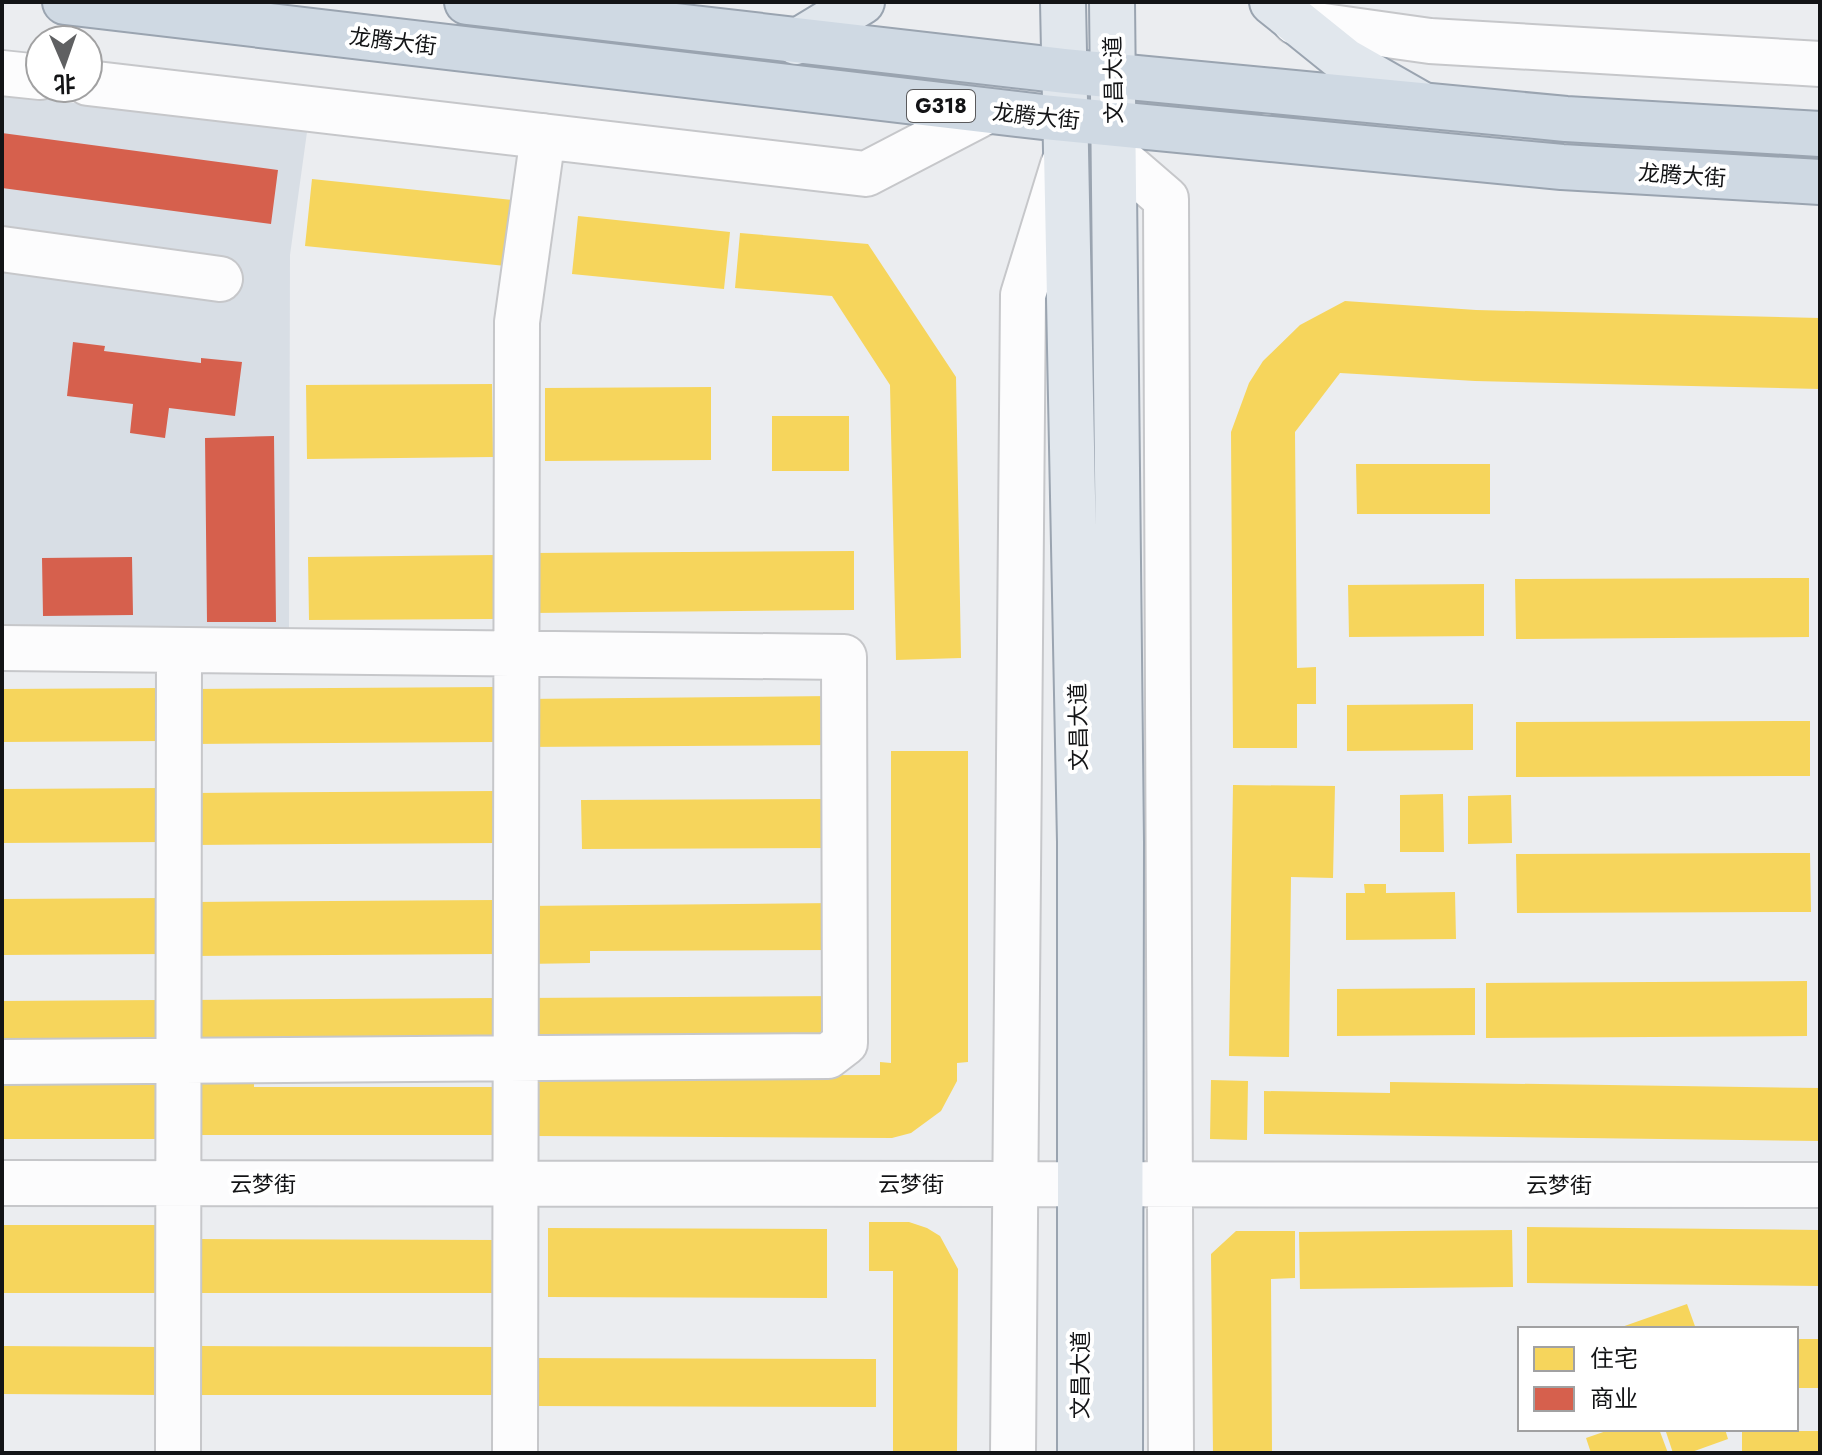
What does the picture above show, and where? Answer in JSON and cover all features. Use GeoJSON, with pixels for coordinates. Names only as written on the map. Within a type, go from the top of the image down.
{"type":"FeatureCollection","features":[{"type":"Feature","properties":{"kind":"highway","name":"龙腾大街"},"geometry":{"type":"LineString","coordinates":[[65,2],[987,111],[1066,138],[1820,182]]}},
{"type":"Feature","properties":{"kind":"highway","name":"G318"},"geometry":{"type":"LineString","coordinates":[[467,2],[1113,76],[1566,119],[1820,134]]}},
{"type":"Feature","properties":{"kind":"main road"},"geometry":{"type":"LineString","coordinates":[[796,42],[862,2]]}},
{"type":"Feature","properties":{"kind":"main road","name":"文昌大道"},"geometry":{"type":"LineString","coordinates":[[1063,2],[1080,842],[1120,1453]]}},
{"type":"Feature","properties":{"kind":"main road","name":"文昌大道"},"geometry":{"type":"LineString","coordinates":[[1080,1453],[1100,1184],[1114,140],[1112,2]]}},
{"type":"Feature","properties":{"kind":"main road"},"geometry":{"type":"LineString","coordinates":[[1283,12],[1344,60],[1423,105]]}},
{"type":"Feature","properties":{"kind":"street"},"geometry":{"type":"LineString","coordinates":[[1283,12],[1430,41],[1820,64]]}},
{"type":"Feature","properties":{"kind":"street"},"geometry":{"type":"LineString","coordinates":[[2,73],[24,75]]}},
{"type":"Feature","properties":{"kind":"street"},"geometry":{"type":"LineString","coordinates":[[104,85],[866,174],[987,111]]}},
{"type":"Feature","properties":{"kind":"street"},"geometry":{"type":"LineString","coordinates":[[515,1453],[517,322],[543,136]]}},
{"type":"Feature","properties":{"kind":"street"},"geometry":{"type":"LineString","coordinates":[[1013,1453],[1023,295],[1066,138]]}},
{"type":"Feature","properties":{"kind":"street"},"geometry":{"type":"LineString","coordinates":[[1114,140],[1166,199],[1171,1453]]}},
{"type":"Feature","properties":{"kind":"street"},"geometry":{"type":"LineString","coordinates":[[2,249],[220,279]]}},
{"type":"Feature","properties":{"kind":"street"},"geometry":{"type":"LineString","coordinates":[[2,648],[844,657],[845,1043],[828,1056],[2,1062]]}},
{"type":"Feature","properties":{"kind":"street"},"geometry":{"type":"LineString","coordinates":[[178,1453],[179,650]]}},
{"type":"Feature","properties":{"kind":"street","name":"云梦街"},"geometry":{"type":"LineString","coordinates":[[2,1183],[1820,1185]]}},
{"type":"Feature","properties":{"kind":"shaded area"},"geometry":{"type":"Polygon","coordinates":[[[2,94],[24,97],[24,104],[82,104],[307,132],[290,255],[289,630],[2,627],[2,94]]]}},
{"type":"Feature","properties":{"kind":"building: 住宅"},"geometry":{"type":"Polygon","coordinates":[[[312,179],[513,200],[506,266],[305,246],[312,179]]]}},
{"type":"Feature","properties":{"kind":"building: 住宅"},"geometry":{"type":"Polygon","coordinates":[[[578,216],[730,232],[724,289],[572,274],[578,216]]]}},
{"type":"Feature","properties":{"kind":"building: 住宅"},"geometry":{"type":"Polygon","coordinates":[[[740,233],[868,244],[956,377],[961,658],[896,660],[890,385],[832,296],[735,288],[740,233]]]}},
{"type":"Feature","properties":{"kind":"building: 住宅"},"geometry":{"type":"Polygon","coordinates":[[[1345,301],[1476,310],[1820,318],[1820,389],[1475,381],[1340,373],[1295,432],[1297,668],[1316,667],[1316,704],[1297,704],[1297,748],[1233,748],[1231,432],[1249,383],[1263,361],[1300,325],[1345,301]]]}},
{"type":"Feature","properties":{"kind":"building: 住宅"},"geometry":{"type":"Polygon","coordinates":[[[492,384],[493,457],[307,459],[306,385],[492,384]]]}},
{"type":"Feature","properties":{"kind":"building: 住宅"},"geometry":{"type":"Polygon","coordinates":[[[711,387],[711,460],[545,461],[545,388],[711,387]]]}},
{"type":"Feature","properties":{"kind":"building: 住宅"},"geometry":{"type":"Polygon","coordinates":[[[772,416],[849,416],[849,471],[772,471],[772,416]]]}},
{"type":"Feature","properties":{"kind":"building: 住宅"},"geometry":{"type":"Polygon","coordinates":[[[1356,464],[1490,464],[1490,514],[1357,514],[1356,464]]]}},
{"type":"Feature","properties":{"kind":"building: 住宅"},"geometry":{"type":"Polygon","coordinates":[[[854,551],[854,610],[532,613],[531,553],[854,551]]]}},
{"type":"Feature","properties":{"kind":"building: 住宅"},"geometry":{"type":"Polygon","coordinates":[[[494,555],[494,619],[309,620],[308,557],[494,555]]]}},
{"type":"Feature","properties":{"kind":"building: 住宅"},"geometry":{"type":"Polygon","coordinates":[[[1809,578],[1809,637],[1516,639],[1515,579],[1809,578]]]}},
{"type":"Feature","properties":{"kind":"building: 住宅"},"geometry":{"type":"Polygon","coordinates":[[[1484,584],[1484,636],[1349,637],[1348,585],[1484,584]]]}},
{"type":"Feature","properties":{"kind":"building: 住宅"},"geometry":{"type":"Polygon","coordinates":[[[494,687],[494,742],[193,744],[193,689],[494,687]]]}},
{"type":"Feature","properties":{"kind":"building: 住宅"},"geometry":{"type":"Polygon","coordinates":[[[164,688],[164,741],[2,742],[2,689],[164,688]]]}},
{"type":"Feature","properties":{"kind":"building: 住宅"},"geometry":{"type":"Polygon","coordinates":[[[831,696],[831,745],[522,747],[522,699],[831,696]]]}},
{"type":"Feature","properties":{"kind":"building: 住宅"},"geometry":{"type":"Polygon","coordinates":[[[1473,704],[1473,750],[1347,751],[1347,705],[1473,704]]]}},
{"type":"Feature","properties":{"kind":"building: 住宅"},"geometry":{"type":"Polygon","coordinates":[[[1810,721],[1810,776],[1516,777],[1516,722],[1810,721]]]}},
{"type":"Feature","properties":{"kind":"building: 住宅"},"geometry":{"type":"Polygon","coordinates":[[[891,751],[968,751],[968,1062],[957,1063],[957,1081],[941,1111],[911,1133],[892,1138],[536,1136],[537,1076],[880,1075],[880,1062],[891,1063],[891,751]]]}},
{"type":"Feature","properties":{"kind":"building: 住宅"},"geometry":{"type":"Polygon","coordinates":[[[1233,785],[1335,786],[1333,878],[1291,877],[1289,1057],[1229,1056],[1233,785]]]}},
{"type":"Feature","properties":{"kind":"building: 住宅"},"geometry":{"type":"Polygon","coordinates":[[[164,788],[165,842],[2,843],[2,789],[164,788]]]}},
{"type":"Feature","properties":{"kind":"building: 住宅"},"geometry":{"type":"Polygon","coordinates":[[[495,791],[495,843],[194,845],[193,793],[495,791]]]}},
{"type":"Feature","properties":{"kind":"building: 住宅"},"geometry":{"type":"Polygon","coordinates":[[[1443,794],[1444,852],[1400,852],[1400,795],[1443,794]]]}},
{"type":"Feature","properties":{"kind":"building: 住宅"},"geometry":{"type":"Polygon","coordinates":[[[1511,795],[1512,843],[1468,844],[1468,796],[1511,795]]]}},
{"type":"Feature","properties":{"kind":"building: 住宅"},"geometry":{"type":"Polygon","coordinates":[[[829,799],[829,848],[582,849],[581,800],[829,799]]]}},
{"type":"Feature","properties":{"kind":"building: 住宅"},"geometry":{"type":"Polygon","coordinates":[[[1810,853],[1811,912],[1517,913],[1516,854],[1810,853]]]}},
{"type":"Feature","properties":{"kind":"building: 住宅"},"geometry":{"type":"Polygon","coordinates":[[[1364,884],[1386,884],[1386,893],[1455,892],[1456,939],[1346,940],[1346,893],[1365,893],[1364,884]]]}},
{"type":"Feature","properties":{"kind":"building: 住宅"},"geometry":{"type":"Polygon","coordinates":[[[165,898],[165,954],[2,955],[2,899],[165,898]]]}},
{"type":"Feature","properties":{"kind":"building: 住宅"},"geometry":{"type":"Polygon","coordinates":[[[495,900],[495,954],[194,956],[194,902],[495,900]]]}},
{"type":"Feature","properties":{"kind":"building: 住宅"},"geometry":{"type":"Polygon","coordinates":[[[835,903],[836,950],[590,951],[590,963],[523,964],[523,906],[835,903]]]}},
{"type":"Feature","properties":{"kind":"building: 住宅"},"geometry":{"type":"Polygon","coordinates":[[[1807,981],[1807,1036],[1486,1038],[1486,983],[1807,981]]]}},
{"type":"Feature","properties":{"kind":"building: 住宅"},"geometry":{"type":"Polygon","coordinates":[[[1475,988],[1475,1035],[1337,1036],[1337,989],[1475,988]]]}},
{"type":"Feature","properties":{"kind":"building: 住宅"},"geometry":{"type":"Polygon","coordinates":[[[840,996],[840,1040],[524,1042],[524,998],[840,996]]]}},
{"type":"Feature","properties":{"kind":"building: 住宅"},"geometry":{"type":"Polygon","coordinates":[[[496,998],[496,1043],[188,1044],[188,1000],[496,998]]]}},
{"type":"Feature","properties":{"kind":"building: 住宅"},"geometry":{"type":"Polygon","coordinates":[[[160,1000],[160,1045],[2,1046],[2,1001],[160,1000]]]}},
{"type":"Feature","properties":{"kind":"building: 住宅"},"geometry":{"type":"Polygon","coordinates":[[[196,1076],[254,1076],[254,1087],[499,1087],[499,1135],[196,1135],[196,1076]]]}},
{"type":"Feature","properties":{"kind":"building: 住宅"},"geometry":{"type":"Polygon","coordinates":[[[1211,1080],[1248,1081],[1247,1140],[1210,1139],[1211,1080]]]}},
{"type":"Feature","properties":{"kind":"building: 住宅"},"geometry":{"type":"Polygon","coordinates":[[[167,1082],[167,1139],[2,1139],[2,1083],[167,1082]]]}},
{"type":"Feature","properties":{"kind":"building: 住宅"},"geometry":{"type":"Polygon","coordinates":[[[1390,1082],[1820,1088],[1820,1141],[1264,1134],[1264,1091],[1390,1093],[1390,1082]]]}},
{"type":"Feature","properties":{"kind":"building: 住宅"},"geometry":{"type":"Polygon","coordinates":[[[869,1222],[909,1222],[927,1228],[940,1236],[958,1269],[957,1453],[893,1453],[893,1271],[869,1271],[869,1222]]]}},
{"type":"Feature","properties":{"kind":"building: 住宅"},"geometry":{"type":"Polygon","coordinates":[[[2,1225],[164,1225],[164,1293],[2,1293],[2,1225]]]}},
{"type":"Feature","properties":{"kind":"building: 住宅"},"geometry":{"type":"Polygon","coordinates":[[[1527,1227],[1819,1230],[1818,1286],[1527,1283],[1527,1227]]]}},
{"type":"Feature","properties":{"kind":"building: 住宅"},"geometry":{"type":"Polygon","coordinates":[[[548,1228],[827,1229],[827,1298],[548,1297],[548,1228]]]}},
{"type":"Feature","properties":{"kind":"building: 住宅"},"geometry":{"type":"Polygon","coordinates":[[[1512,1230],[1513,1287],[1300,1289],[1299,1232],[1512,1230]]]}},
{"type":"Feature","properties":{"kind":"building: 住宅"},"geometry":{"type":"Polygon","coordinates":[[[1236,1231],[1295,1231],[1295,1278],[1271,1279],[1272,1453],[1213,1453],[1211,1254],[1236,1231]]]}},
{"type":"Feature","properties":{"kind":"building: 住宅"},"geometry":{"type":"Polygon","coordinates":[[[197,1239],[499,1240],[499,1293],[197,1293],[197,1239]]]}},
{"type":"Feature","properties":{"kind":"building: 住宅"},"geometry":{"type":"Polygon","coordinates":[[[1687,1304],[1695,1327],[1622,1327],[1687,1304]]]}},
{"type":"Feature","properties":{"kind":"building: 住宅"},"geometry":{"type":"Polygon","coordinates":[[[1798,1339],[1820,1339],[1820,1388],[1798,1388],[1798,1339]]]}},
{"type":"Feature","properties":{"kind":"building: 住宅"},"geometry":{"type":"Polygon","coordinates":[[[2,1346],[162,1347],[162,1395],[2,1394],[2,1346]]]}},
{"type":"Feature","properties":{"kind":"building: 住宅"},"geometry":{"type":"Polygon","coordinates":[[[197,1346],[499,1347],[499,1395],[197,1395],[197,1346]]]}},
{"type":"Feature","properties":{"kind":"building: 住宅"},"geometry":{"type":"Polygon","coordinates":[[[534,1358],[876,1359],[876,1407],[534,1406],[534,1358]]]}},
{"type":"Feature","properties":{"kind":"building: 住宅"},"geometry":{"type":"Polygon","coordinates":[[[1606,1431],[1660,1431],[1668,1453],[1591,1453],[1586,1438],[1606,1431]]]}},
{"type":"Feature","properties":{"kind":"building: 住宅"},"geometry":{"type":"Polygon","coordinates":[[[1666,1431],[1726,1431],[1728,1439],[1689,1453],[1673,1453],[1666,1431]]]}},
{"type":"Feature","properties":{"kind":"building: 住宅"},"geometry":{"type":"Polygon","coordinates":[[[1742,1431],[1820,1431],[1820,1453],[1742,1453],[1742,1431]]]}},
{"type":"Feature","properties":{"kind":"building: 商业"},"geometry":{"type":"Polygon","coordinates":[[[2,133],[278,170],[271,224],[2,188],[2,133]]]}},
{"type":"Feature","properties":{"kind":"building: 商业"},"geometry":{"type":"Polygon","coordinates":[[[73,342],[105,346],[104,351],[201,363],[201,358],[242,362],[235,416],[169,408],[165,438],[130,433],[133,404],[67,396],[73,342]]]}},
{"type":"Feature","properties":{"kind":"building: 商业"},"geometry":{"type":"Polygon","coordinates":[[[274,436],[276,622],[207,622],[205,438],[274,436]]]}},
{"type":"Feature","properties":{"kind":"building: 商业"},"geometry":{"type":"Polygon","coordinates":[[[132,557],[133,615],[43,616],[42,558],[132,557]]]}}]}
